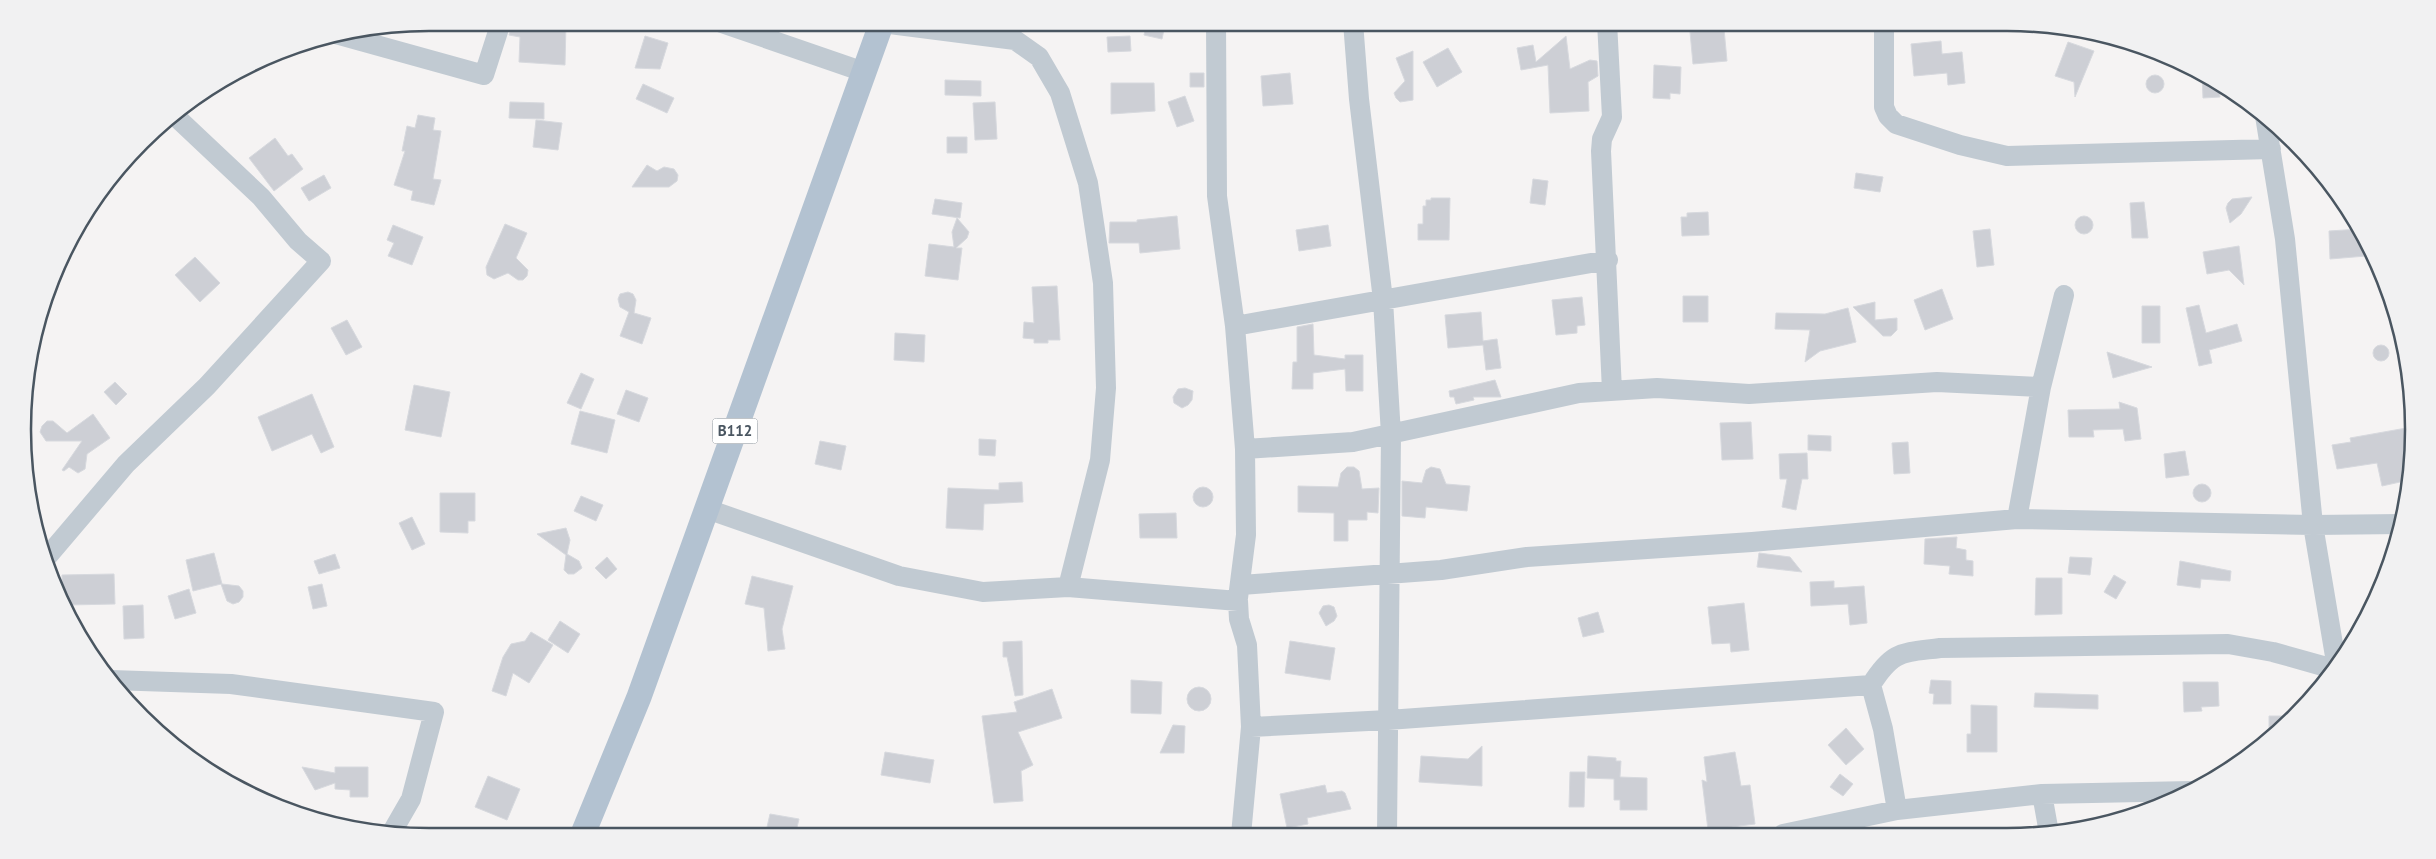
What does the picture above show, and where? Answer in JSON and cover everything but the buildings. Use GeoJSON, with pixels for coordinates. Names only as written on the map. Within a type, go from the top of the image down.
{"type":"FeatureCollection","features":[{"type":"Feature","properties":{"kind":"main road","name":"B112"},"geometry":{"type":"LineString","coordinates":[[585,828],[639,697],[879,31]]}},
{"type":"Feature","properties":{"kind":"street"},"geometry":{"type":"LineString","coordinates":[[353,39],[484,75],[498,31]]}},
{"type":"Feature","properties":{"kind":"street"},"geometry":{"type":"LineString","coordinates":[[745,31],[864,72]]}},
{"type":"Feature","properties":{"kind":"street"},"geometry":{"type":"LineString","coordinates":[[945,31],[1016,40],[1039,57],[1060,93],[1088,183],[1103,283],[1106,388],[1100,460],[1068,587]]}},
{"type":"Feature","properties":{"kind":"street"},"geometry":{"type":"LineString","coordinates":[[1216,31],[1217,196],[1235,326],[1245,449],[1246,535],[1239,593],[1239,619],[1247,645],[1251,728],[1242,828]]}},
{"type":"Feature","properties":{"kind":"street"},"geometry":{"type":"LineString","coordinates":[[1354,31],[1359,99],[1383,300],[1391,435],[1387,828]]}},
{"type":"Feature","properties":{"kind":"street"},"geometry":{"type":"LineString","coordinates":[[1607,31],[1612,117],[1602,139],[1601,151],[1608,260],[1612,391]]}},
{"type":"Feature","properties":{"kind":"street"},"geometry":{"type":"LineString","coordinates":[[1884,31],[1884,107],[1888,116],[1896,124],[1937,138],[2007,156],[2271,149]]}},
{"type":"Feature","properties":{"kind":"street"},"geometry":{"type":"LineString","coordinates":[[51,553],[126,464],[207,386],[321,261],[298,241],[261,197],[179,120]]}},
{"type":"Feature","properties":{"kind":"street"},"geometry":{"type":"LineString","coordinates":[[2267,129],[2285,239],[2313,525],[2335,655]]}},
{"type":"Feature","properties":{"kind":"street"},"geometry":{"type":"LineString","coordinates":[[1235,326],[1608,260]]}},
{"type":"Feature","properties":{"kind":"street"},"geometry":{"type":"LineString","coordinates":[[2017,519],[2041,388],[2064,295]]}},
{"type":"Feature","properties":{"kind":"street"},"geometry":{"type":"LineString","coordinates":[[1245,449],[1353,442],[1579,393],[1657,388],[1749,394],[1937,382],[2041,388]]}},
{"type":"Feature","properties":{"kind":"street"},"geometry":{"type":"LineString","coordinates":[[707,509],[899,576],[983,592],[1068,587],[1239,593],[1389,574],[1441,570],[1527,557],[1752,542],[2017,519],[2313,525],[2393,524]]}},
{"type":"Feature","properties":{"kind":"street"},"geometry":{"type":"LineString","coordinates":[[1897,810],[1883,729],[1871,685],[1881,668],[1900,653],[1940,648],[2228,644],[2273,652],[2326,667]]}},
{"type":"Feature","properties":{"kind":"street"},"geometry":{"type":"LineString","coordinates":[[121,680],[231,684],[434,712],[411,799],[395,826]]}},
{"type":"Feature","properties":{"kind":"street"},"geometry":{"type":"LineString","coordinates":[[1251,728],[1871,685]]}},
{"type":"Feature","properties":{"kind":"street"},"geometry":{"type":"LineString","coordinates":[[1812,828],[1897,810],[2042,794],[2172,791]]}},
{"type":"Feature","properties":{"kind":"street"},"geometry":{"type":"LineString","coordinates":[[2042,794],[2048,825]]}}]}
